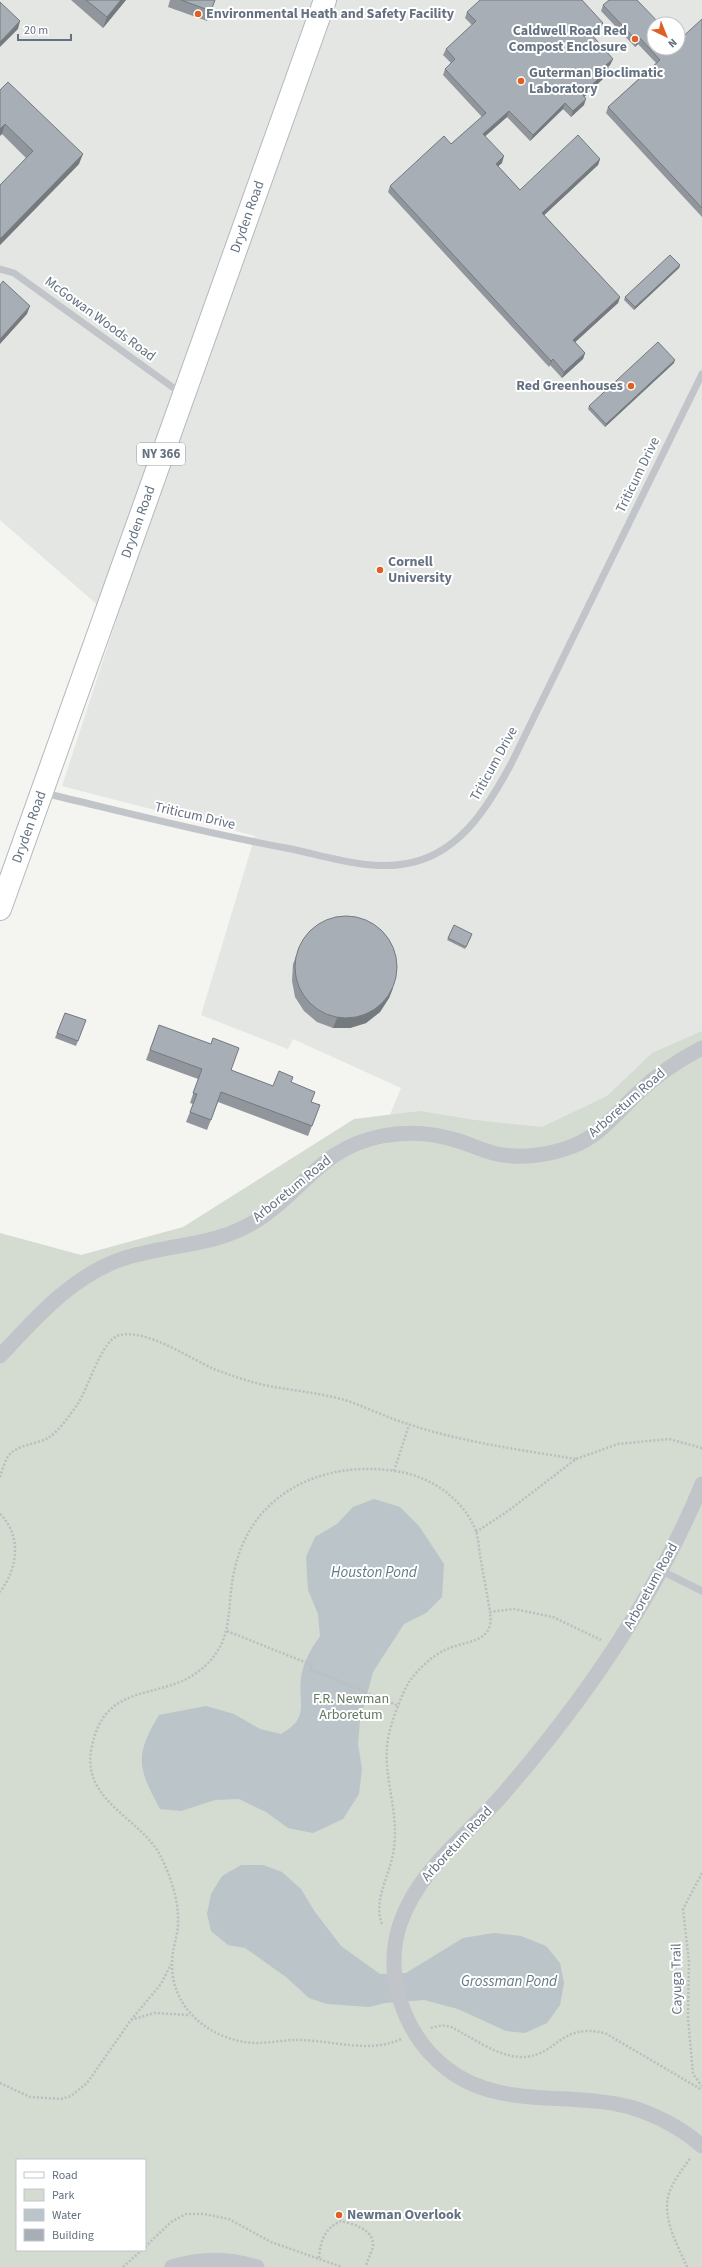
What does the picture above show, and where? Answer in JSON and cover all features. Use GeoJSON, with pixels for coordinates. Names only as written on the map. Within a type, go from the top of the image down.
{"type":"FeatureCollection","features":[{"type":"Feature","properties":{"kind":"main road","name":"Dryden Road"},"geometry":{"type":"LineString","coordinates":[[0,909],[325,0]]}},
{"type":"Feature","properties":{"kind":"street","name":"Arboretum Road"},"geometry":{"type":"LineString","coordinates":[[0,1356],[44,1310],[86,1276],[126,1258],[226,1236],[259,1219],[315,1169],[339,1151],[382,1136],[412,1132],[442,1136],[497,1154],[523,1157],[549,1153],[574,1146],[597,1133],[661,1073],[702,1048]]}},
{"type":"Feature","properties":{"kind":"street","name":"Arboretum Road"},"geometry":{"type":"LineString","coordinates":[[700,2145],[663,2120],[628,2107],[506,2094],[480,2088],[444,2067],[424,2048],[414,2033],[405,2014],[396,1988],[394,1962],[396,1939],[409,1903],[428,1872],[497,1801],[530,1762],[564,1720],[615,1649],[662,1571],[702,1484]]}},
{"type":"Feature","properties":{"kind":"street"},"geometry":{"type":"LineString","coordinates":[[172,2267],[194,2260],[217,2259],[257,2267]]}},
{"type":"Feature","properties":{"kind":"lane","name":"McGowan Woods Road"},"geometry":{"type":"LineString","coordinates":[[0,269],[14,273],[183,394]]}},
{"type":"Feature","properties":{"kind":"lane","name":"Triticum Drive"},"geometry":{"type":"LineString","coordinates":[[42,792],[245,841],[369,865],[401,865],[415,862],[451,844],[485,808],[511,764],[702,374]]}},
{"type":"Feature","properties":{"kind":"lane"},"geometry":{"type":"LineString","coordinates":[[662,1571],[702,1591]]}},
{"type":"Feature","properties":{"kind":"path"},"geometry":{"type":"LineString","coordinates":[[0,1475],[8,1456],[15,1450],[41,1442],[50,1436],[84,1394],[109,1340],[118,1335],[125,1334],[138,1335],[161,1343],[202,1364],[232,1376],[268,1386],[348,1401],[409,1425],[510,1448],[576,1459]]}},
{"type":"Feature","properties":{"kind":"path"},"geometry":{"type":"LineString","coordinates":[[394,1471],[409,1425]]}},
{"type":"Feature","properties":{"kind":"path"},"geometry":{"type":"LineString","coordinates":[[476,1532],[508,1511],[576,1459],[618,1444],[668,1440],[702,1448]]}},
{"type":"Feature","properties":{"kind":"path"},"geometry":{"type":"LineString","coordinates":[[0,2083],[30,2097],[61,2099],[71,2096],[87,2083],[131,2020],[161,1984],[171,1964],[178,1921],[173,1885],[158,1852],[135,1827],[108,1803],[94,1777],[91,1753],[100,1725],[114,1705],[133,1695],[189,1678],[205,1666],[219,1648],[227,1631],[233,1574],[240,1549],[254,1526],[272,1504],[298,1484],[326,1473],[350,1468],[408,1473],[439,1487],[463,1510],[476,1532],[492,1623],[486,1632],[477,1640],[445,1650],[421,1668],[408,1683],[388,1738],[386,1767],[395,1813],[394,1848],[380,1904],[380,1920],[384,1928],[396,1939]]}},
{"type":"Feature","properties":{"kind":"path"},"geometry":{"type":"LineString","coordinates":[[0,1514],[7,1521],[16,1550],[12,1571],[0,1592]]}},
{"type":"Feature","properties":{"kind":"path"},"geometry":{"type":"LineString","coordinates":[[490,1612],[514,1609],[553,1617],[590,1634],[615,1649]]}},
{"type":"Feature","properties":{"kind":"path"},"geometry":{"type":"LineString","coordinates":[[227,1631],[312,1665],[310,1670],[399,1706]]}},
{"type":"Feature","properties":{"kind":"path","name":"Cayuga Trail"},"geometry":{"type":"LineString","coordinates":[[702,1873],[683,1908],[689,1962],[688,2016],[693,2074],[702,2086]]}},
{"type":"Feature","properties":{"kind":"path"},"geometry":{"type":"LineString","coordinates":[[171,1964],[175,1986],[190,2016],[210,2031],[246,2042],[315,2040],[361,2046],[388,2045],[414,2033],[446,2026],[509,2056],[526,2057],[541,2051],[578,2031],[591,2030],[604,2033],[702,2090]]}},
{"type":"Feature","properties":{"kind":"path"},"geometry":{"type":"LineString","coordinates":[[131,2020],[154,2013],[190,2016]]}},
{"type":"Feature","properties":{"kind":"path"},"geometry":{"type":"LineString","coordinates":[[687,2267],[669,2224],[667,2205],[671,2187],[700,2145]]}},
{"type":"Feature","properties":{"kind":"path"},"geometry":{"type":"LineString","coordinates":[[146,2246],[171,2222],[186,2214],[204,2214],[228,2219],[272,2242],[342,2267]]}},
{"type":"Feature","properties":{"kind":"path"},"geometry":{"type":"LineString","coordinates":[[319,2258],[319,2247],[324,2235],[332,2225],[341,2221],[365,2229],[371,2235],[373,2245],[366,2267]]}},
{"type":"Feature","properties":{"kind":"path"},"geometry":{"type":"LineString","coordinates":[[123,2267],[141,2251]]}},
{"type":"Feature","properties":{"kind":"shaded area","name":"Cornell University"},"geometry":{"type":"Polygon","coordinates":[[[0,0],[702,0],[702,1041],[551,1147],[385,1127],[401,1088],[293,1039],[288,1049],[201,1015],[255,836],[62,786],[116,621],[0,520],[0,0]]]}},
{"type":"Feature","properties":{"kind":"green space","name":"F.R. Newman Arboretum"},"geometry":{"type":"Polygon","coordinates":[[[702,1031],[702,2267],[0,2267],[0,1233],[81,1255],[183,1227],[354,1119],[420,1111],[475,1120],[542,1127],[607,1096],[652,1053],[702,1031]]]}},
{"type":"Feature","properties":{"kind":"water","name":"Houston Pond"},"geometry":{"type":"Polygon","coordinates":[[[374,1499],[400,1507],[419,1526],[444,1564],[442,1597],[426,1613],[404,1624],[373,1672],[360,1720],[358,1744],[362,1769],[359,1794],[343,1819],[313,1833],[288,1828],[266,1812],[239,1799],[215,1800],[181,1811],[160,1809],[147,1783],[143,1772],[142,1762],[146,1741],[159,1715],[206,1706],[234,1714],[260,1729],[281,1734],[296,1722],[301,1710],[300,1688],[304,1667],[320,1636],[318,1614],[308,1590],[306,1557],[315,1537],[337,1524],[353,1507],[374,1499]]]}},
{"type":"Feature","properties":{"kind":"water","name":"Grossman Pond"},"geometry":{"type":"Polygon","coordinates":[[[241,1865],[263,1865],[282,1872],[301,1889],[315,1912],[341,1946],[380,1974],[406,1973],[463,1938],[494,1933],[521,1936],[546,1946],[560,1963],[564,1983],[560,2005],[547,2023],[525,2033],[506,2031],[458,2009],[424,2000],[385,2003],[369,2007],[327,2004],[309,1998],[286,1977],[245,1948],[228,1945],[211,1931],[207,1914],[211,1894],[222,1876],[241,1865]]]}},
{"type":"Feature","properties":{"kind":"building"},"geometry":{"type":"Polygon","coordinates":[[[86,0],[121,0],[107,17],[86,0]]]}},
{"type":"Feature","properties":{"kind":"building"},"geometry":{"type":"Polygon","coordinates":[[[181,0],[215,0],[211,11],[181,0]]]}},
{"type":"Feature","properties":{"kind":"building"},"geometry":{"type":"Polygon","coordinates":[[[480,0],[582,0],[603,23],[591,34],[613,59],[606,65],[609,69],[582,94],[586,99],[573,111],[565,103],[533,135],[509,111],[483,134],[504,156],[496,164],[520,190],[578,135],[600,159],[542,213],[620,297],[573,340],[585,353],[564,372],[553,359],[551,361],[390,186],[444,136],[451,144],[486,113],[445,69],[455,59],[446,49],[476,21],[467,12],[480,0]]]}},
{"type":"Feature","properties":{"kind":"building"},"geometry":{"type":"Polygon","coordinates":[[[609,0],[637,0],[652,16],[646,16],[646,45],[640,38],[637,41],[603,5],[609,0]]]}},
{"type":"Feature","properties":{"kind":"building"},"geometry":{"type":"Polygon","coordinates":[[[0,2],[20,21],[0,42],[0,2]]]}},
{"type":"Feature","properties":{"kind":"building"},"geometry":{"type":"Polygon","coordinates":[[[702,19],[702,208],[608,107],[660,60],[656,56],[686,56],[686,34],[702,19]]]}},
{"type":"Feature","properties":{"kind":"building"},"geometry":{"type":"Polygon","coordinates":[[[8,82],[83,154],[0,239],[0,185],[33,151],[5,124],[0,129],[0,90],[8,82]]]}},
{"type":"Feature","properties":{"kind":"building"},"geometry":{"type":"Polygon","coordinates":[[[670,255],[680,265],[635,307],[625,297],[670,255]]]}},
{"type":"Feature","properties":{"kind":"building"},"geometry":{"type":"Polygon","coordinates":[[[3,281],[30,306],[0,339],[0,285],[3,281]]]}},
{"type":"Feature","properties":{"kind":"building","name":"Red Greenhouses"},"geometry":{"type":"Polygon","coordinates":[[[658,342],[675,360],[606,424],[589,406],[658,342]]]}},
{"type":"Feature","properties":{"kind":"building"},"geometry":{"type":"Polygon","coordinates":[[[346,916],[365,920],[382,931],[393,948],[397,967],[393,986],[382,1003],[365,1014],[346,1018],[327,1014],[310,1003],[299,986],[295,967],[299,948],[310,931],[327,920],[346,916]]]}},
{"type":"Feature","properties":{"kind":"building"},"geometry":{"type":"Polygon","coordinates":[[[454,925],[472,934],[466,947],[448,938],[454,925]]]}},
{"type":"Feature","properties":{"kind":"building"},"geometry":{"type":"Polygon","coordinates":[[[65,1013],[86,1020],[78,1041],[57,1033],[65,1013]]]}},
{"type":"Feature","properties":{"kind":"building"},"geometry":{"type":"Polygon","coordinates":[[[159,1025],[211,1044],[213,1038],[239,1048],[231,1070],[273,1086],[279,1071],[293,1077],[291,1082],[315,1092],[311,1102],[320,1105],[312,1126],[221,1092],[211,1120],[190,1112],[197,1094],[193,1093],[202,1069],[150,1050],[159,1025]]]}},
{"type":"Feature","properties":{"kind":"place","name":"Environmental Heath and Safety Facility"},"geometry":{"type":"Point","coordinates":[198,14]}},
{"type":"Feature","properties":{"kind":"place","name":"Caldwell Road Red Compost Enclosure"},"geometry":{"type":"Point","coordinates":[635,39]}},
{"type":"Feature","properties":{"kind":"place","name":"Guterman Bioclimatic Laboratory"},"geometry":{"type":"Point","coordinates":[521,81]}},
{"type":"Feature","properties":{"kind":"place","name":"Red Greenhouses"},"geometry":{"type":"Point","coordinates":[631,386]}},
{"type":"Feature","properties":{"kind":"place","name":"Cornell University"},"geometry":{"type":"Point","coordinates":[380,570]}},
{"type":"Feature","properties":{"kind":"place","name":"Newman Overlook"},"geometry":{"type":"Point","coordinates":[339,2215]}}]}
